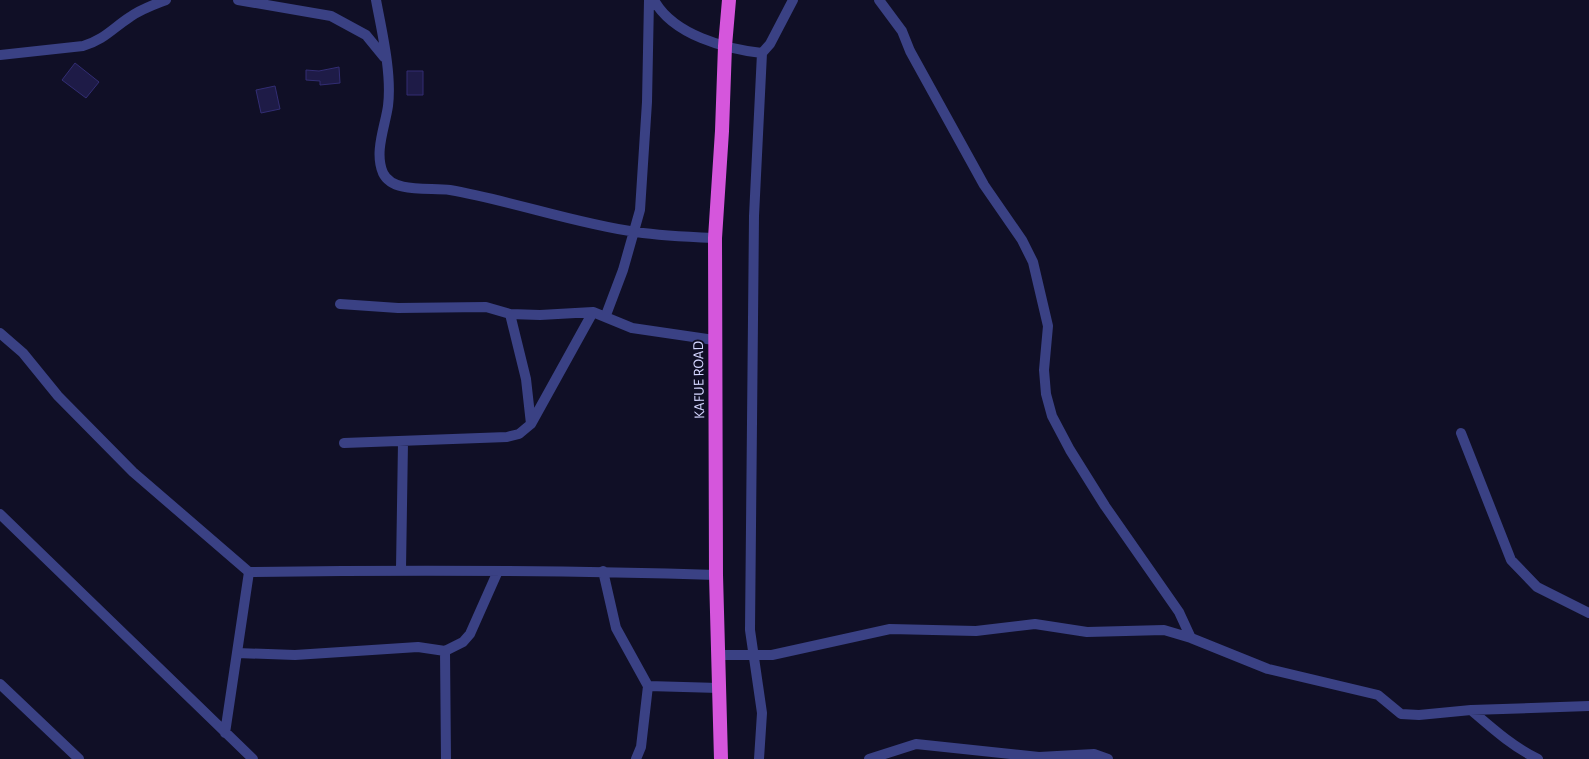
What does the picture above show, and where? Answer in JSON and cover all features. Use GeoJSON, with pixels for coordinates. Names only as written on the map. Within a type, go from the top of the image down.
{"type":"FeatureCollection","features":[{"type":"Feature","properties":{"kind":"highway","name":"KAFUE ROAD"},"geometry":{"type":"LineString","coordinates":[[721,759],[720,655],[716,575],[715,238],[722,131],[724,46],[729,0]]}},
{"type":"Feature","properties":{"kind":"street"},"geometry":{"type":"LineString","coordinates":[[0,55],[83,46],[96,42],[107,36],[129,17],[166,0]]}},
{"type":"Feature","properties":{"kind":"street"},"geometry":{"type":"LineString","coordinates":[[238,0],[331,16],[366,35],[385,57]]}},
{"type":"Feature","properties":{"kind":"street"},"geometry":{"type":"LineString","coordinates":[[376,0],[385,57],[388,104],[379,158],[384,174],[393,183],[407,187],[436,188],[464,193],[589,224],[634,232],[715,238]]}},
{"type":"Feature","properties":{"kind":"street"},"geometry":{"type":"LineString","coordinates":[[606,315],[623,270],[640,210],[646,129],[649,0]]}},
{"type":"Feature","properties":{"kind":"street"},"geometry":{"type":"LineString","coordinates":[[654,0],[666,16],[678,24],[724,46],[762,52]]}},
{"type":"Feature","properties":{"kind":"street"},"geometry":{"type":"LineString","coordinates":[[759,759],[762,725],[750,630],[754,216],[762,52],[770,44],[793,0]]}},
{"type":"Feature","properties":{"kind":"street"},"geometry":{"type":"LineString","coordinates":[[879,0],[902,31],[910,51],[984,185],[1022,240],[1033,262],[1048,326],[1044,370],[1046,394],[1052,416],[1070,450],[1105,506],[1179,612],[1191,638]]}},
{"type":"Feature","properties":{"kind":"street"},"geometry":{"type":"LineString","coordinates":[[340,304],[398,308],[486,307],[510,314],[540,316],[592,312],[606,315],[616,322],[638,329],[714,340]]}},
{"type":"Feature","properties":{"kind":"street"},"geometry":{"type":"LineString","coordinates":[[344,443],[507,437],[519,434],[531,424],[592,312]]}},
{"type":"Feature","properties":{"kind":"street"},"geometry":{"type":"LineString","coordinates":[[510,314],[526,379],[531,424]]}},
{"type":"Feature","properties":{"kind":"street"},"geometry":{"type":"LineString","coordinates":[[0,332],[24,354],[58,396],[133,472],[249,572],[401,569],[603,571],[716,575]]}},
{"type":"Feature","properties":{"kind":"street"},"geometry":{"type":"LineString","coordinates":[[1461,433],[1510,560],[1537,587],[1589,613]]}},
{"type":"Feature","properties":{"kind":"street"},"geometry":{"type":"LineString","coordinates":[[401,569],[403,442]]}},
{"type":"Feature","properties":{"kind":"street"},"geometry":{"type":"LineString","coordinates":[[0,514],[253,759]]}},
{"type":"Feature","properties":{"kind":"street"},"geometry":{"type":"LineString","coordinates":[[237,653],[295,655],[418,647],[445,651],[463,642],[470,634],[498,571]]}},
{"type":"Feature","properties":{"kind":"street"},"geometry":{"type":"LineString","coordinates":[[603,571],[616,628],[648,686],[641,747],[636,759]]}},
{"type":"Feature","properties":{"kind":"street"},"geometry":{"type":"LineString","coordinates":[[225,733],[249,572]]}},
{"type":"Feature","properties":{"kind":"street"},"geometry":{"type":"LineString","coordinates":[[720,655],[753,656],[793,652],[872,632],[899,629],[976,631],[1041,624],[1087,632],[1164,630],[1191,638],[1268,669],[1378,695],[1401,714],[1418,716],[1471,710],[1589,706]]}},
{"type":"Feature","properties":{"kind":"street"},"geometry":{"type":"LineString","coordinates":[[445,651],[446,759]]}},
{"type":"Feature","properties":{"kind":"street"},"geometry":{"type":"LineString","coordinates":[[0,684],[79,759]]}},
{"type":"Feature","properties":{"kind":"street"},"geometry":{"type":"LineString","coordinates":[[648,686],[720,688]]}},
{"type":"Feature","properties":{"kind":"street"},"geometry":{"type":"LineString","coordinates":[[1471,710],[1499,733],[1538,759]]}},
{"type":"Feature","properties":{"kind":"street"},"geometry":{"type":"LineString","coordinates":[[869,759],[916,744],[1039,757],[1094,754],[1108,759]]}},
{"type":"Feature","properties":{"kind":"building"},"geometry":{"type":"Polygon","coordinates":[[[75,63],[99,82],[86,98],[62,80],[75,63]]]}},
{"type":"Feature","properties":{"kind":"building"},"geometry":{"type":"Polygon","coordinates":[[[339,67],[340,83],[320,85],[320,81],[306,80],[306,70],[319,71],[339,67]]]}},
{"type":"Feature","properties":{"kind":"building"},"geometry":{"type":"Polygon","coordinates":[[[407,71],[423,71],[423,95],[407,95],[407,71]]]}},
{"type":"Feature","properties":{"kind":"building"},"geometry":{"type":"Polygon","coordinates":[[[275,86],[280,109],[261,113],[256,90],[275,86]]]}}]}
